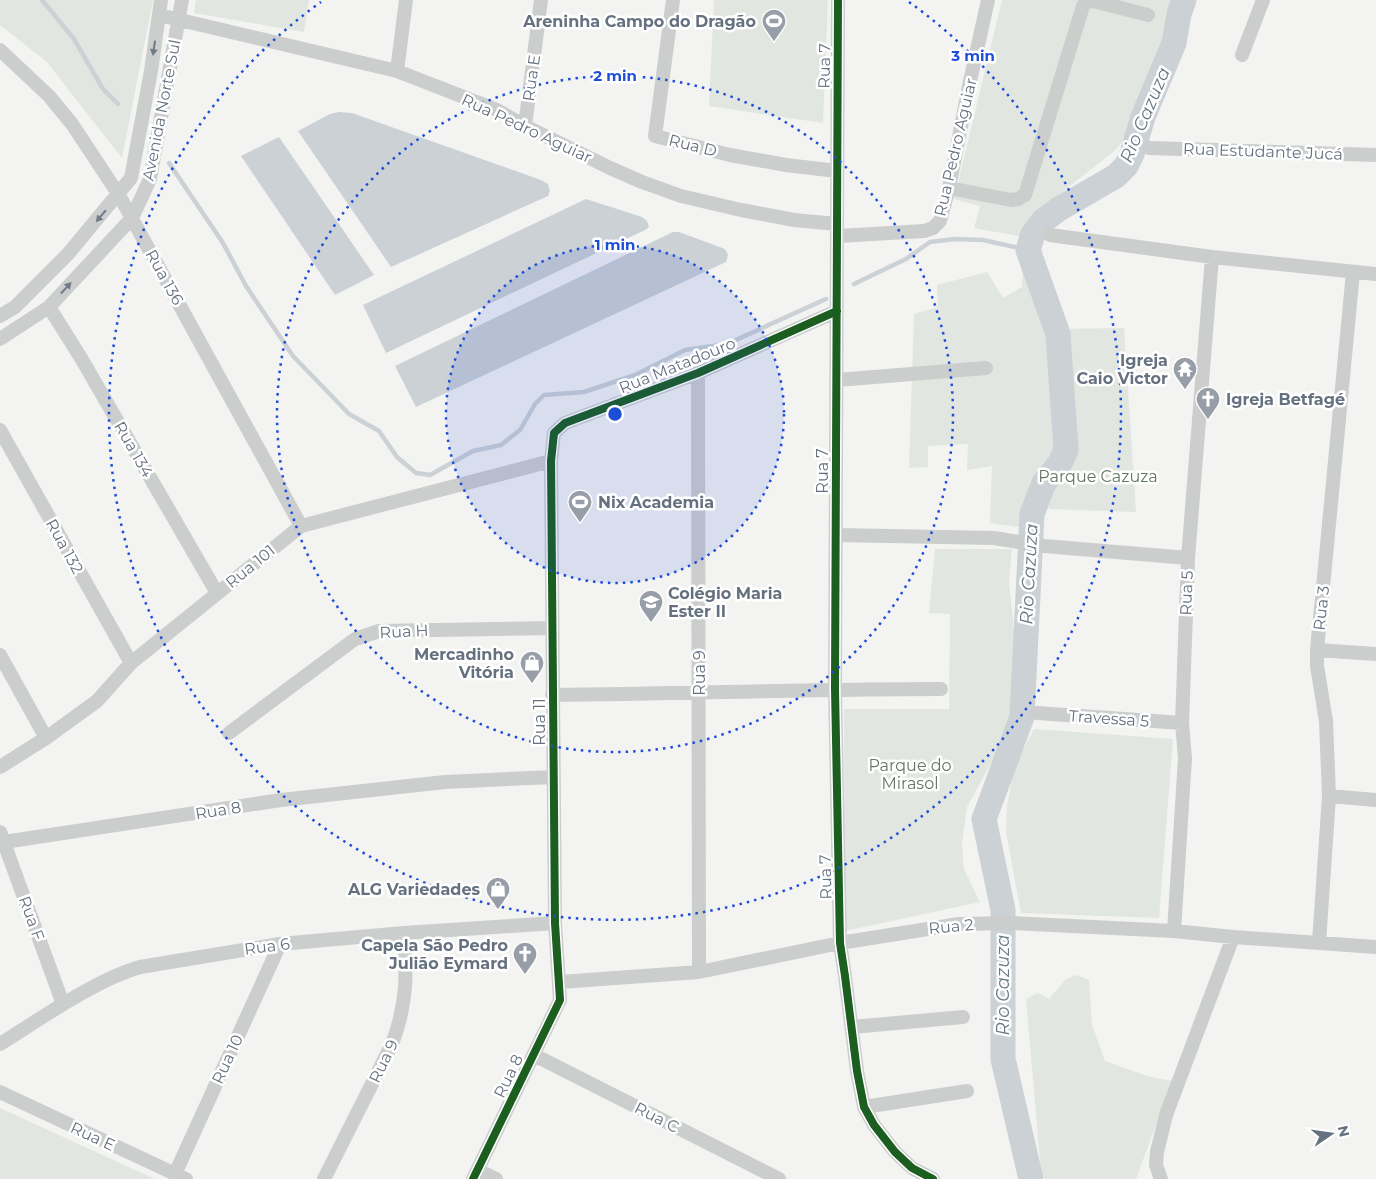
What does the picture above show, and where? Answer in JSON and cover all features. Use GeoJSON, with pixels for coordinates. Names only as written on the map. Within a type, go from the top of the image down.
{"type":"FeatureCollection","features":[{"type":"Feature","properties":{"kind":"street","name":"Avenida Norte Sul"},"geometry":{"type":"LineString","coordinates":[[0,316],[14,307],[68,254],[119,195],[131,178],[151,71],[161,0]]}},
{"type":"Feature","properties":{"kind":"street","name":"Avenida Norte Sul"},"geometry":{"type":"LineString","coordinates":[[0,339],[49,306],[132,218],[150,179],[182,0]]}},
{"type":"Feature","properties":{"kind":"street"},"geometry":{"type":"LineString","coordinates":[[396,71],[406,0]]}},
{"type":"Feature","properties":{"kind":"street","name":"Rua E"},"geometry":{"type":"LineString","coordinates":[[525,126],[541,0]]}},
{"type":"Feature","properties":{"kind":"street","name":"Rua D"},"geometry":{"type":"LineString","coordinates":[[673,0],[655,136],[730,155],[837,172]]}},
{"type":"Feature","properties":{"kind":"street","name":"Rua 7"},"geometry":{"type":"LineString","coordinates":[[838,0],[834,689],[840,943],[857,1071],[864,1107],[874,1125],[895,1152],[912,1168],[933,1179]]}},
{"type":"Feature","properties":{"kind":"street","name":"Rua Pedro Aguiar"},"geometry":{"type":"LineString","coordinates":[[159,15],[396,71],[497,110],[525,126],[642,182],[681,196],[837,230],[924,231],[933,228],[940,221],[949,188],[968,86],[988,0]]}},
{"type":"Feature","properties":{"kind":"street"},"geometry":{"type":"LineString","coordinates":[[1242,55],[1263,0]]}},
{"type":"Feature","properties":{"kind":"street"},"geometry":{"type":"LineString","coordinates":[[949,188],[1011,200],[1025,195],[1083,6],[1086,2],[1093,1],[1148,15]]}},
{"type":"Feature","properties":{"kind":"street","name":"Rua 136"},"geometry":{"type":"LineString","coordinates":[[0,50],[49,96],[72,124],[119,195],[301,526]]}},
{"type":"Feature","properties":{"kind":"street","name":"Rua Estudante Jucá"},"geometry":{"type":"LineString","coordinates":[[1149,148],[1376,155]]}},
{"type":"Feature","properties":{"kind":"street"},"geometry":{"type":"LineString","coordinates":[[1050,235],[1212,257],[1240,258],[1376,274]]}},
{"type":"Feature","properties":{"kind":"street","name":"Rua 5"},"geometry":{"type":"LineString","coordinates":[[1174,930],[1185,758],[1182,723],[1188,558],[1212,257]]}},
{"type":"Feature","properties":{"kind":"street","name":"Rua 3"},"geometry":{"type":"LineString","coordinates":[[1319,943],[1329,796],[1326,721],[1316,666],[1353,272]]}},
{"type":"Feature","properties":{"kind":"street","name":"Rua 134"},"geometry":{"type":"LineString","coordinates":[[49,306],[217,593]]}},
{"type":"Feature","properties":{"kind":"street","name":"Rua Matadouro"},"geometry":{"type":"LineString","coordinates":[[551,461],[553,435],[565,423],[698,373],[837,311]]}},
{"type":"Feature","properties":{"kind":"street"},"geometry":{"type":"LineString","coordinates":[[837,380],[986,368]]}},
{"type":"Feature","properties":{"kind":"street","name":"Rua 9"},"geometry":{"type":"LineString","coordinates":[[698,373],[699,972]]}},
{"type":"Feature","properties":{"kind":"street","name":"Rua 132"},"geometry":{"type":"LineString","coordinates":[[0,430],[131,663]]}},
{"type":"Feature","properties":{"kind":"street","name":"Rua 101"},"geometry":{"type":"LineString","coordinates":[[0,767],[46,738],[97,701],[131,663],[301,526],[551,461]]}},
{"type":"Feature","properties":{"kind":"street","name":"Rua 11"},"geometry":{"type":"LineString","coordinates":[[551,461],[555,923],[560,982]]}},
{"type":"Feature","properties":{"kind":"street"},"geometry":{"type":"LineString","coordinates":[[836,535],[1008,539],[1044,546],[1188,558]]}},
{"type":"Feature","properties":{"kind":"street","name":"Rua H"},"geometry":{"type":"LineString","coordinates":[[229,733],[355,639],[367,634],[379,631],[552,628]]}},
{"type":"Feature","properties":{"kind":"street"},"geometry":{"type":"LineString","coordinates":[[1317,650],[1376,654]]}},
{"type":"Feature","properties":{"kind":"street"},"geometry":{"type":"LineString","coordinates":[[0,654],[46,738]]}},
{"type":"Feature","properties":{"kind":"street"},"geometry":{"type":"LineString","coordinates":[[552,696],[699,694],[834,689],[941,689]]}},
{"type":"Feature","properties":{"kind":"street","name":"Travessa 5"},"geometry":{"type":"LineString","coordinates":[[1037,712],[1182,723]]}},
{"type":"Feature","properties":{"kind":"street","name":"Rua 8"},"geometry":{"type":"LineString","coordinates":[[2,837],[281,800],[445,782],[553,777]]}},
{"type":"Feature","properties":{"kind":"street"},"geometry":{"type":"LineString","coordinates":[[1329,796],[1376,800]]}},
{"type":"Feature","properties":{"kind":"street","name":"Rua F"},"geometry":{"type":"LineString","coordinates":[[2,837],[63,1004]]}},
{"type":"Feature","properties":{"kind":"street","name":"Rua 6"},"geometry":{"type":"LineString","coordinates":[[0,1044],[63,1004],[122,972],[140,967],[280,944],[404,933],[555,923]]}},
{"type":"Feature","properties":{"kind":"street","name":"Rua 2"},"geometry":{"type":"LineString","coordinates":[[560,982],[699,972],[840,943],[946,925],[983,923],[1174,930],[1233,937],[1376,947]]}},
{"type":"Feature","properties":{"kind":"street","name":"Rua 9"},"geometry":{"type":"LineString","coordinates":[[324,1179],[392,1044],[400,1023],[406,972],[404,933]]}},
{"type":"Feature","properties":{"kind":"street"},"geometry":{"type":"LineString","coordinates":[[1162,1179],[1156,1165],[1158,1146],[1166,1116],[1233,937]]}},
{"type":"Feature","properties":{"kind":"street","name":"Rua 10"},"geometry":{"type":"LineString","coordinates":[[180,1176],[280,944]]}},
{"type":"Feature","properties":{"kind":"street","name":"Rua 8"},"geometry":{"type":"LineString","coordinates":[[476,1174],[560,1000],[560,982]]}},
{"type":"Feature","properties":{"kind":"street"},"geometry":{"type":"LineString","coordinates":[[852,1027],[963,1016]]}},
{"type":"Feature","properties":{"kind":"street","name":"Rua C"},"geometry":{"type":"LineString","coordinates":[[534,1055],[779,1179]]}},
{"type":"Feature","properties":{"kind":"street"},"geometry":{"type":"LineString","coordinates":[[864,1107],[967,1091]]}},
{"type":"Feature","properties":{"kind":"street","name":"Rua E"},"geometry":{"type":"LineString","coordinates":[[0,1092],[180,1176]]}},
{"type":"Feature","properties":{"kind":"street"},"geometry":{"type":"LineString","coordinates":[[476,1174],[496,1179]]}},
{"type":"Feature","properties":{"kind":"green space"},"geometry":{"type":"Polygon","coordinates":[[[0,0],[153,0],[122,158],[46,61],[0,25],[0,0]]]}},
{"type":"Feature","properties":{"kind":"green space"},"geometry":{"type":"Polygon","coordinates":[[[196,0],[309,0],[304,32],[194,13],[196,0]]]}},
{"type":"Feature","properties":{"kind":"green space","name":"Areninha Campo do Dragão"},"geometry":{"type":"Polygon","coordinates":[[[714,0],[828,0],[823,123],[709,106],[714,0]]]}},
{"type":"Feature","properties":{"kind":"green space"},"geometry":{"type":"Polygon","coordinates":[[[1002,0],[1174,0],[1160,59],[1131,133],[1113,152],[1051,201],[1024,237],[974,228],[980,206],[954,199],[1002,0]]]}},
{"type":"Feature","properties":{"kind":"green space"},"geometry":{"type":"Polygon","coordinates":[[[1023,261],[1052,350],[1059,436],[1045,496],[1026,528],[990,523],[992,466],[967,470],[968,444],[928,446],[928,467],[909,468],[914,314],[938,307],[937,285],[987,272],[1003,298],[1022,287],[1023,261]]]}},
{"type":"Feature","properties":{"kind":"green space","name":"Parque Cazuza"},"geometry":{"type":"Polygon","coordinates":[[[1124,328],[1136,512],[1048,509],[1069,450],[1061,329],[1124,328]]]}},
{"type":"Feature","properties":{"kind":"green space","name":"Parque do Mirasol"},"geometry":{"type":"Polygon","coordinates":[[[935,549],[1012,549],[1009,580],[1015,641],[1010,716],[997,752],[967,807],[962,844],[964,869],[980,902],[845,931],[844,709],[949,709],[950,614],[929,613],[935,549]]]}},
{"type":"Feature","properties":{"kind":"green space"},"geometry":{"type":"Polygon","coordinates":[[[1034,729],[1173,739],[1159,918],[1021,913],[1006,832],[1007,806],[1014,767],[1034,729]]]}},
{"type":"Feature","properties":{"kind":"green space"},"geometry":{"type":"Polygon","coordinates":[[[1077,975],[1089,980],[1092,1025],[1105,1061],[1147,1076],[1172,1081],[1136,1179],[1045,1179],[1041,1171],[1026,999],[1038,993],[1049,999],[1066,979],[1077,975]]]}},
{"type":"Feature","properties":{"kind":"green space"},"geometry":{"type":"Polygon","coordinates":[[[0,1108],[155,1179],[0,1179],[0,1108]]]}},
{"type":"Feature","properties":{"kind":"shaded area"},"geometry":{"type":"Polygon","coordinates":[[[339,112],[352,113],[541,180],[548,184],[550,191],[548,196],[391,267],[298,131],[330,114],[339,112]]]}},
{"type":"Feature","properties":{"kind":"shaded area"},"geometry":{"type":"Polygon","coordinates":[[[279,137],[374,275],[335,295],[241,156],[279,137]]]}},
{"type":"Feature","properties":{"kind":"shaded area"},"geometry":{"type":"Polygon","coordinates":[[[586,199],[642,217],[647,221],[649,227],[386,353],[363,305],[586,199]]]}},
{"type":"Feature","properties":{"kind":"shaded area"},"geometry":{"type":"Polygon","coordinates":[[[673,232],[679,232],[725,249],[728,255],[726,262],[416,407],[395,366],[673,232]]]}},
{"type":"Feature","properties":{"kind":"waterway"},"geometry":{"type":"LineString","coordinates":[[42,0],[74,39],[103,89],[118,104]]}},
{"type":"Feature","properties":{"kind":"waterway","name":"Rio Cazuza"},"geometry":{"type":"LineString","coordinates":[[1031,1179],[1003,1059],[1003,910],[984,819],[1022,717],[1032,514],[1044,483],[1060,463],[1066,450],[1058,334],[1028,250],[1033,234],[1044,220],[1059,209],[1116,176],[1126,166],[1132,154],[1143,117],[1174,43],[1179,14],[1184,0]]}},
{"type":"Feature","properties":{"kind":"waterway"},"geometry":{"type":"LineString","coordinates":[[169,163],[223,243],[246,286],[293,356],[349,414],[379,431],[397,457],[416,473],[430,475],[473,451],[501,445],[520,430],[535,404],[544,395],[584,392],[635,375],[685,350],[727,344],[826,299]]}},
{"type":"Feature","properties":{"kind":"waterway"},"geometry":{"type":"LineString","coordinates":[[854,284],[906,259],[930,242],[955,239],[983,240],[1028,250]]}},
{"type":"Feature","properties":{"kind":"cycle path"},"geometry":{"type":"LineString","coordinates":[[838,0],[835,689],[840,943],[857,1071],[864,1107],[874,1125],[895,1152],[912,1168],[933,1179]]}},
{"type":"Feature","properties":{"kind":"cycle path"},"geometry":{"type":"LineString","coordinates":[[473,1179],[560,1000],[555,923],[551,461],[554,433],[565,423],[698,373],[837,311]]}},
{"type":"Feature","properties":{"kind":"place","name":"Areninha Campo do Dragão"},"geometry":{"type":"Point","coordinates":[774,42]}},
{"type":"Feature","properties":{"kind":"place","name":"Igreja Caio Victor"},"geometry":{"type":"Point","coordinates":[1185,390]}},
{"type":"Feature","properties":{"kind":"place","name":"Igreja Betfagé"},"geometry":{"type":"Point","coordinates":[1208,420]}},
{"type":"Feature","properties":{"kind":"place","name":"Nix Academia"},"geometry":{"type":"Point","coordinates":[580,523]}},
{"type":"Feature","properties":{"kind":"place","name":"Colégio Maria Ester II"},"geometry":{"type":"Point","coordinates":[651,623]}},
{"type":"Feature","properties":{"kind":"place","name":"Mercadinho Vitória"},"geometry":{"type":"Point","coordinates":[532,684]}},
{"type":"Feature","properties":{"kind":"place","name":"ALG Variedades"},"geometry":{"type":"Point","coordinates":[498,910]}},
{"type":"Feature","properties":{"kind":"place","name":"Capela São Pedro Julião Eymard"},"geometry":{"type":"Point","coordinates":[525,975]}}]}
